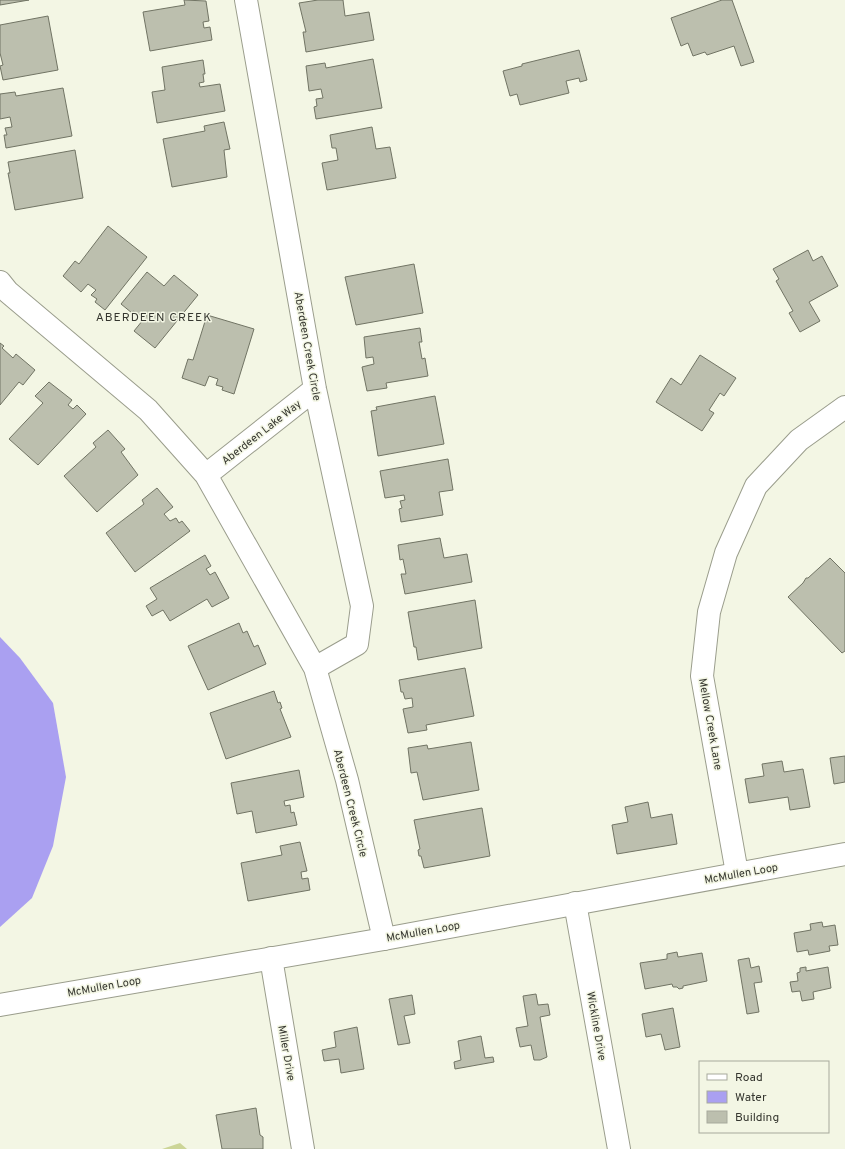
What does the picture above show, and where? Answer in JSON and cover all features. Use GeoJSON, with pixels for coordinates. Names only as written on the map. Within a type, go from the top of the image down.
{"type":"FeatureCollection","features":[{"type":"Feature","properties":{"kind":"street","name":"Aberdeen Creek Circle"},"geometry":{"type":"LineString","coordinates":[[246,0],[315,389],[362,606],[357,644],[315,668]]}},
{"type":"Feature","properties":{"kind":"street","name":"Aberdeen Creek Circle"},"geometry":{"type":"LineString","coordinates":[[0,282],[8,292],[148,410],[206,474],[315,668],[347,780],[384,938]]}},
{"type":"Feature","properties":{"kind":"street","name":"Aberdeen Lake Way"},"geometry":{"type":"LineString","coordinates":[[206,474],[315,389]]}},
{"type":"Feature","properties":{"kind":"street","name":"Mellow Creek Lane"},"geometry":{"type":"LineString","coordinates":[[737,873],[702,676],[709,612],[726,553],[756,486],[799,440],[845,408]]}},
{"type":"Feature","properties":{"kind":"street","name":"McMullen Loop"},"geometry":{"type":"LineString","coordinates":[[0,1005],[384,938],[845,854]]}},
{"type":"Feature","properties":{"kind":"street","name":"Wickline Drive"},"geometry":{"type":"LineString","coordinates":[[575,903],[619,1149]]}},
{"type":"Feature","properties":{"kind":"street","name":"Miller Drive"},"geometry":{"type":"LineString","coordinates":[[271,958],[303,1149]]}},
{"type":"Feature","properties":{"kind":"green space"},"geometry":{"type":"Polygon","coordinates":[[[180,1143],[187,1149],[162,1149],[180,1143]]]}},
{"type":"Feature","properties":{"kind":"water"},"geometry":{"type":"Polygon","coordinates":[[[0,637],[20,658],[53,703],[66,777],[53,846],[32,898],[0,927],[0,637]]]}},
{"type":"Feature","properties":{"kind":"building"},"geometry":{"type":"Polygon","coordinates":[[[0,0],[29,0],[0,5],[0,0]]]}},
{"type":"Feature","properties":{"kind":"building"},"geometry":{"type":"Polygon","coordinates":[[[184,0],[206,1],[209,21],[203,22],[204,28],[210,27],[212,40],[150,51],[143,12],[185,5],[184,0]]]}},
{"type":"Feature","properties":{"kind":"building"},"geometry":{"type":"Polygon","coordinates":[[[318,0],[343,0],[345,16],[369,12],[374,40],[306,52],[303,32],[306,32],[299,3],[318,0]]]}},
{"type":"Feature","properties":{"kind":"building"},"geometry":{"type":"Polygon","coordinates":[[[722,0],[732,0],[754,62],[741,66],[734,46],[707,55],[705,52],[693,56],[688,43],[681,46],[671,18],[722,0]]]}},
{"type":"Feature","properties":{"kind":"building"},"geometry":{"type":"Polygon","coordinates":[[[48,16],[58,70],[3,80],[0,66],[3,65],[0,53],[0,25],[48,16]]]}},
{"type":"Feature","properties":{"kind":"building"},"geometry":{"type":"Polygon","coordinates":[[[579,50],[587,80],[580,82],[579,78],[566,81],[569,93],[520,105],[517,94],[510,96],[503,71],[522,66],[522,64],[579,50]]]}},
{"type":"Feature","properties":{"kind":"building"},"geometry":{"type":"Polygon","coordinates":[[[373,59],[382,108],[316,119],[314,107],[317,106],[316,99],[323,98],[321,89],[309,91],[306,66],[325,63],[326,68],[373,59]]]}},
{"type":"Feature","properties":{"kind":"building"},"geometry":{"type":"Polygon","coordinates":[[[203,60],[205,74],[203,74],[204,82],[199,83],[200,87],[220,84],[225,111],[157,123],[152,92],[165,90],[162,67],[203,60]]]}},
{"type":"Feature","properties":{"kind":"building"},"geometry":{"type":"Polygon","coordinates":[[[63,88],[72,136],[6,148],[4,135],[7,135],[5,128],[12,127],[10,117],[0,119],[0,94],[15,92],[16,96],[63,88]]]}},
{"type":"Feature","properties":{"kind":"building"},"geometry":{"type":"Polygon","coordinates":[[[224,122],[230,149],[224,150],[227,177],[172,187],[163,139],[205,131],[204,126],[224,122]]]}},
{"type":"Feature","properties":{"kind":"building"},"geometry":{"type":"Polygon","coordinates":[[[372,127],[376,149],[390,147],[396,178],[327,190],[322,163],[338,160],[336,148],[332,148],[330,135],[372,127]]]}},
{"type":"Feature","properties":{"kind":"building"},"geometry":{"type":"Polygon","coordinates":[[[75,150],[83,198],[15,210],[8,173],[10,173],[8,162],[75,150]]]}},
{"type":"Feature","properties":{"kind":"building"},"geometry":{"type":"Polygon","coordinates":[[[108,226],[147,257],[105,310],[95,302],[97,299],[91,295],[96,290],[88,284],[81,292],[63,276],[75,261],[79,264],[108,226]]]}},
{"type":"Feature","properties":{"kind":"building"},"geometry":{"type":"Polygon","coordinates":[[[808,250],[813,261],[822,256],[838,286],[809,302],[820,321],[800,332],[789,313],[793,311],[776,281],[779,279],[773,269],[808,250]]]}},
{"type":"Feature","properties":{"kind":"building"},"geometry":{"type":"Polygon","coordinates":[[[414,264],[423,313],[356,325],[345,277],[414,264]]]}},
{"type":"Feature","properties":{"kind":"building"},"geometry":{"type":"Polygon","coordinates":[[[147,272],[164,286],[174,275],[198,295],[155,348],[134,331],[147,315],[142,312],[140,315],[133,311],[132,313],[121,304],[147,272]]]}},
{"type":"Feature","properties":{"kind":"building"},"geometry":{"type":"Polygon","coordinates":[[[207,315],[254,329],[234,394],[222,390],[223,387],[216,385],[218,379],[209,376],[205,386],[182,378],[188,359],[193,360],[207,315]]]}},
{"type":"Feature","properties":{"kind":"building"},"geometry":{"type":"Polygon","coordinates":[[[420,328],[422,342],[419,342],[422,359],[425,358],[428,376],[386,383],[387,388],[367,391],[362,367],[374,364],[373,357],[366,358],[364,337],[420,328]]]}},
{"type":"Feature","properties":{"kind":"building"},"geometry":{"type":"Polygon","coordinates":[[[0,343],[4,346],[2,348],[13,358],[16,354],[35,370],[23,385],[19,382],[0,405],[0,343]]]}},
{"type":"Feature","properties":{"kind":"building"},"geometry":{"type":"Polygon","coordinates":[[[700,355],[736,378],[724,396],[720,393],[709,410],[714,413],[702,431],[656,402],[671,378],[681,385],[700,355]]]}},
{"type":"Feature","properties":{"kind":"building"},"geometry":{"type":"Polygon","coordinates":[[[49,382],[72,400],[68,405],[73,409],[77,405],[86,414],[38,465],[9,439],[43,403],[35,396],[49,382]]]}},
{"type":"Feature","properties":{"kind":"building"},"geometry":{"type":"Polygon","coordinates":[[[435,396],[444,444],[378,456],[371,411],[377,410],[376,407],[435,396]]]}},
{"type":"Feature","properties":{"kind":"building"},"geometry":{"type":"Polygon","coordinates":[[[108,430],[125,449],[121,452],[138,475],[97,512],[64,476],[96,447],[93,443],[108,430]]]}},
{"type":"Feature","properties":{"kind":"building"},"geometry":{"type":"Polygon","coordinates":[[[448,459],[453,490],[439,492],[443,515],[401,522],[399,509],[402,508],[400,501],[405,500],[404,495],[385,498],[380,471],[448,459]]]}},
{"type":"Feature","properties":{"kind":"building"},"geometry":{"type":"Polygon","coordinates":[[[157,488],[173,507],[164,514],[170,521],[176,518],[179,523],[182,521],[190,531],[135,572],[106,533],[144,504],[142,500],[157,488]]]}},
{"type":"Feature","properties":{"kind":"building"},"geometry":{"type":"Polygon","coordinates":[[[440,538],[444,558],[467,554],[472,582],[405,594],[401,574],[406,574],[403,559],[400,560],[398,545],[440,538]]]}},
{"type":"Feature","properties":{"kind":"building"},"geometry":{"type":"Polygon","coordinates":[[[205,555],[211,566],[206,569],[210,575],[215,572],[229,598],[212,607],[207,599],[170,621],[163,610],[152,616],[146,606],[157,599],[150,588],[205,555]]]}},
{"type":"Feature","properties":{"kind":"building"},"geometry":{"type":"Polygon","coordinates":[[[830,558],[845,573],[845,651],[842,653],[788,597],[803,583],[806,578],[808,578],[830,558]]]}},
{"type":"Feature","properties":{"kind":"building"},"geometry":{"type":"Polygon","coordinates":[[[475,600],[482,648],[418,660],[416,647],[414,647],[408,612],[475,600]]]}},
{"type":"Feature","properties":{"kind":"building"},"geometry":{"type":"Polygon","coordinates":[[[239,623],[243,633],[247,631],[254,647],[258,645],[266,664],[208,690],[188,646],[239,623]]]}},
{"type":"Feature","properties":{"kind":"building"},"geometry":{"type":"Polygon","coordinates":[[[465,668],[474,716],[426,725],[427,730],[408,733],[403,709],[413,707],[412,698],[405,699],[403,692],[401,692],[399,680],[465,668]]]}},
{"type":"Feature","properties":{"kind":"building"},"geometry":{"type":"Polygon","coordinates":[[[274,691],[278,703],[280,702],[282,708],[280,709],[291,737],[226,759],[210,713],[274,691]]]}},
{"type":"Feature","properties":{"kind":"building"},"geometry":{"type":"Polygon","coordinates":[[[471,742],[479,790],[423,800],[417,772],[411,773],[408,748],[427,745],[428,749],[471,742]]]}},
{"type":"Feature","properties":{"kind":"building"},"geometry":{"type":"Polygon","coordinates":[[[845,756],[845,782],[834,784],[830,758],[845,756]]]}},
{"type":"Feature","properties":{"kind":"building"},"geometry":{"type":"Polygon","coordinates":[[[782,761],[784,772],[803,769],[810,807],[790,810],[788,797],[749,803],[745,779],[764,776],[762,764],[782,761]]]}},
{"type":"Feature","properties":{"kind":"building"},"geometry":{"type":"Polygon","coordinates":[[[299,770],[304,797],[284,801],[285,806],[290,805],[291,813],[294,812],[297,825],[256,833],[252,811],[237,814],[231,783],[299,770]]]}},
{"type":"Feature","properties":{"kind":"building"},"geometry":{"type":"Polygon","coordinates":[[[648,802],[651,818],[672,814],[677,844],[617,854],[612,825],[628,822],[625,807],[648,802]]]}},
{"type":"Feature","properties":{"kind":"building"},"geometry":{"type":"Polygon","coordinates":[[[482,808],[490,856],[424,868],[421,856],[419,856],[418,850],[420,849],[414,820],[482,808]]]}},
{"type":"Feature","properties":{"kind":"building"},"geometry":{"type":"Polygon","coordinates":[[[300,842],[307,871],[301,872],[302,879],[308,878],[310,890],[248,901],[241,863],[282,855],[280,846],[300,842]]]}},
{"type":"Feature","properties":{"kind":"building"},"geometry":{"type":"Polygon","coordinates":[[[822,922],[823,927],[835,925],[838,945],[829,946],[830,951],[809,955],[808,950],[797,952],[794,933],[811,930],[810,924],[822,922]]]}},
{"type":"Feature","properties":{"kind":"building"},"geometry":{"type":"Polygon","coordinates":[[[677,952],[678,957],[702,953],[707,981],[683,986],[683,988],[679,989],[677,987],[673,987],[672,984],[645,989],[640,963],[667,959],[667,954],[677,952]]]}},
{"type":"Feature","properties":{"kind":"building"},"geometry":{"type":"Polygon","coordinates":[[[749,958],[751,968],[759,966],[762,982],[754,983],[759,1012],[747,1014],[738,960],[749,958]]]}},
{"type":"Feature","properties":{"kind":"building"},"geometry":{"type":"Polygon","coordinates":[[[806,967],[806,971],[828,967],[831,988],[813,992],[814,999],[802,1001],[800,991],[792,992],[790,982],[798,981],[797,973],[800,972],[800,968],[806,967]]]}},
{"type":"Feature","properties":{"kind":"building"},"geometry":{"type":"Polygon","coordinates":[[[536,994],[538,1005],[548,1004],[550,1015],[540,1017],[547,1057],[540,1060],[534,1060],[531,1045],[520,1047],[516,1028],[528,1026],[523,996],[536,994]]]}},
{"type":"Feature","properties":{"kind":"building"},"geometry":{"type":"Polygon","coordinates":[[[412,995],[415,1014],[404,1016],[410,1043],[398,1045],[389,999],[412,995]]]}},
{"type":"Feature","properties":{"kind":"building"},"geometry":{"type":"Polygon","coordinates":[[[673,1008],[680,1047],[665,1050],[661,1034],[646,1037],[642,1014],[673,1008]]]}},
{"type":"Feature","properties":{"kind":"building"},"geometry":{"type":"Polygon","coordinates":[[[357,1027],[364,1069],[341,1073],[339,1059],[324,1061],[322,1050],[336,1047],[334,1032],[357,1027]]]}},
{"type":"Feature","properties":{"kind":"building"},"geometry":{"type":"Polygon","coordinates":[[[481,1036],[485,1058],[493,1057],[494,1062],[455,1069],[454,1062],[461,1060],[458,1041],[481,1036]]]}},
{"type":"Feature","properties":{"kind":"building"},"geometry":{"type":"Polygon","coordinates":[[[256,1108],[260,1135],[263,1137],[263,1149],[222,1149],[216,1115],[256,1108]]]}},
{"type":"Feature","properties":{"kind":"district","name":"ABERDEEN CREEK"},"geometry":{"type":"Point","coordinates":[154,317]}}]}
